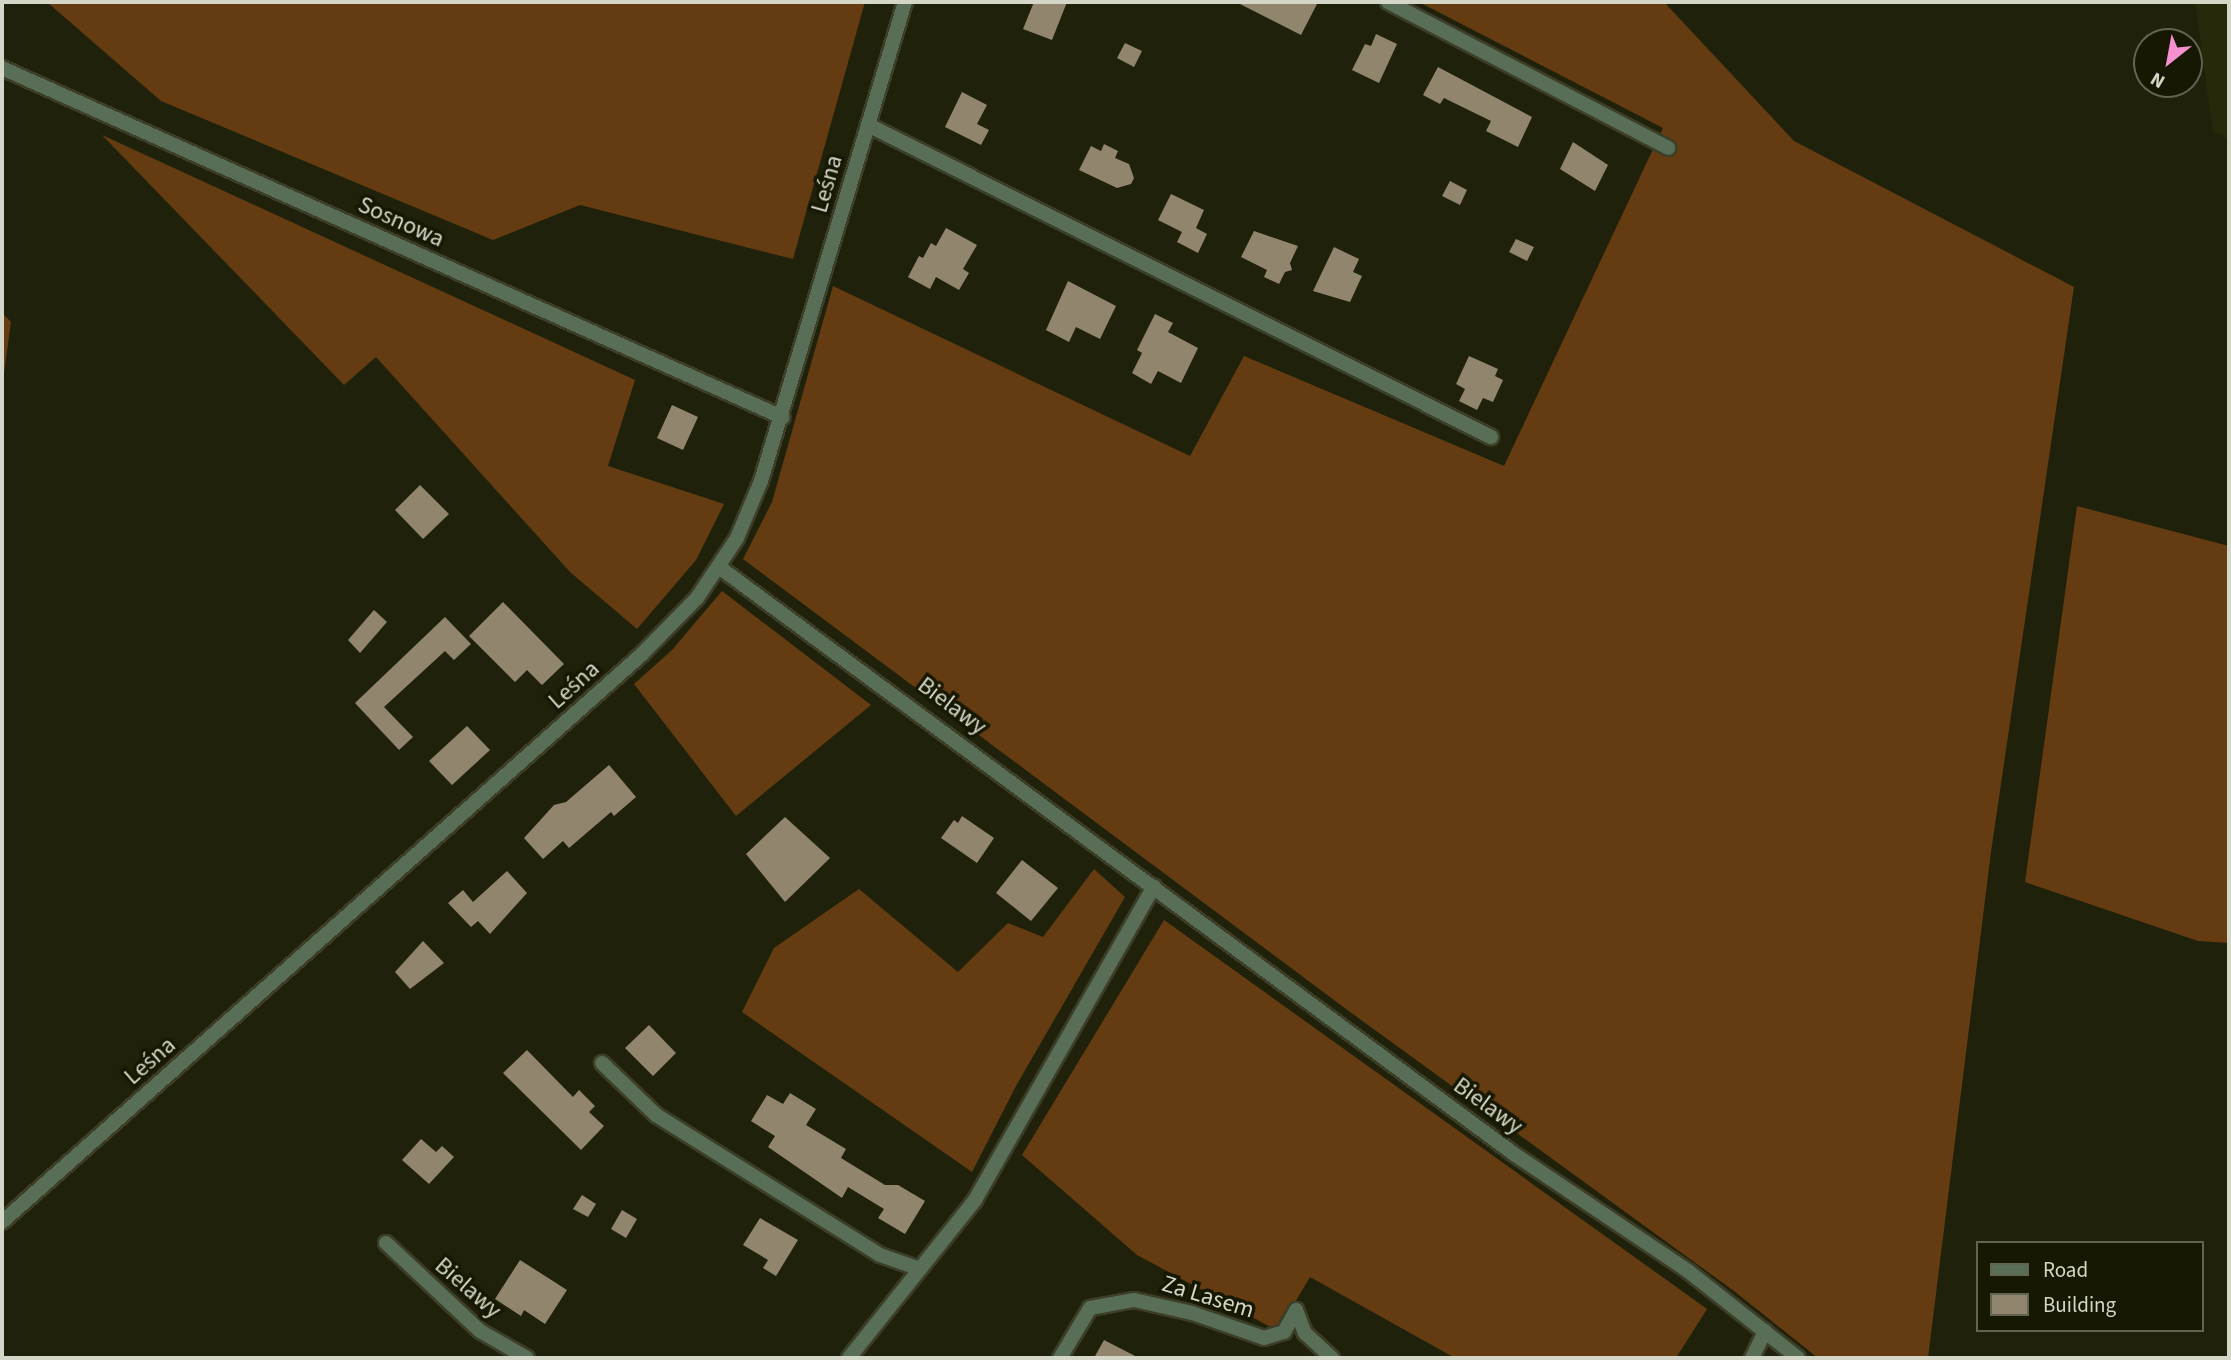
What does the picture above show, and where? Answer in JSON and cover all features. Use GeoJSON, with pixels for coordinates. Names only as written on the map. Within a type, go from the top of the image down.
{"type":"FeatureCollection","features":[{"type":"Feature","properties":{"kind":"street","name":"Leśna"},"geometry":{"type":"LineString","coordinates":[[2,1222],[641,655],[683,615],[719,567],[753,502],[782,417],[905,2]]}},
{"type":"Feature","properties":{"kind":"street"},"geometry":{"type":"LineString","coordinates":[[1388,2],[1668,148]]}},
{"type":"Feature","properties":{"kind":"street","name":"Sosnowa"},"geometry":{"type":"LineString","coordinates":[[2,68],[782,417]]}},
{"type":"Feature","properties":{"kind":"street"},"geometry":{"type":"LineString","coordinates":[[868,125],[1491,437]]}},
{"type":"Feature","properties":{"kind":"street","name":"Bielawy"},"geometry":{"type":"LineString","coordinates":[[719,567],[1514,1153],[1688,1271],[1798,1358]]}},
{"type":"Feature","properties":{"kind":"street"},"geometry":{"type":"LineString","coordinates":[[849,1358],[975,1200],[1154,886]]}},
{"type":"Feature","properties":{"kind":"street"},"geometry":{"type":"LineString","coordinates":[[602,1063],[656,1115],[880,1255],[920,1269]]}},
{"type":"Feature","properties":{"kind":"street","name":"Bielawy"},"geometry":{"type":"LineString","coordinates":[[386,1243],[480,1331],[527,1358]]}},
{"type":"Feature","properties":{"kind":"street","name":"Za Lasem"},"geometry":{"type":"LineString","coordinates":[[1060,1358],[1090,1308],[1134,1300],[1192,1313],[1264,1338],[1284,1332],[1296,1310],[1305,1333],[1332,1358]]}},
{"type":"Feature","properties":{"kind":"street"},"geometry":{"type":"LineString","coordinates":[[1752,1358],[1765,1331]]}},
{"type":"Feature","properties":{"kind":"shaded area"},"geometry":{"type":"Polygon","coordinates":[[[47,2],[865,2],[793,259],[580,205],[493,240],[161,101],[47,2]]]}},
{"type":"Feature","properties":{"kind":"shaded area"},"geometry":{"type":"Polygon","coordinates":[[[1419,2],[1664,2],[1794,141],[2074,287],[1991,852],[1928,1358],[1818,1358],[1734,1291],[1346,1009],[743,559],[772,502],[833,286],[1190,456],[1244,356],[1504,466],[1663,128],[1419,2]]]}},
{"type":"Feature","properties":{"kind":"shaded area"},"geometry":{"type":"Polygon","coordinates":[[[2195,2],[2229,2],[2229,140],[2213,131],[2203,59],[2203,28],[2199,28],[2195,2]]]}},
{"type":"Feature","properties":{"kind":"shaded area"},"geometry":{"type":"Polygon","coordinates":[[[102,135],[635,380],[608,466],[724,504],[696,560],[637,629],[570,572],[376,357],[344,385],[102,135]]]}},
{"type":"Feature","properties":{"kind":"shaded area"},"geometry":{"type":"Polygon","coordinates":[[[2,313],[11,322],[2,388],[2,313]]]}},
{"type":"Feature","properties":{"kind":"shaded area"},"geometry":{"type":"Polygon","coordinates":[[[2077,506],[2229,546],[2229,943],[2198,941],[2025,882],[2077,506]]]}},
{"type":"Feature","properties":{"kind":"shaded area"},"geometry":{"type":"Polygon","coordinates":[[[722,591],[871,705],[736,816],[634,684],[672,650],[722,591]]]}},
{"type":"Feature","properties":{"kind":"shaded area"},"geometry":{"type":"Polygon","coordinates":[[[1094,869],[1125,897],[1016,1086],[972,1172],[742,1012],[774,948],[859,889],[958,972],[1008,923],[1043,937],[1094,869]]]}},
{"type":"Feature","properties":{"kind":"shaded area"},"geometry":{"type":"Polygon","coordinates":[[[1164,920],[1707,1309],[1676,1358],[1455,1358],[1310,1277],[1278,1331],[1137,1255],[1022,1155],[1164,920]]]}},
{"type":"Feature","properties":{"kind":"building"},"geometry":{"type":"Polygon","coordinates":[[[1034,2],[1067,2],[1052,40],[1023,29],[1034,2]]]}},
{"type":"Feature","properties":{"kind":"building"},"geometry":{"type":"Polygon","coordinates":[[[1236,2],[1318,2],[1301,35],[1236,2]]]}},
{"type":"Feature","properties":{"kind":"building"},"geometry":{"type":"Polygon","coordinates":[[[1376,34],[1397,44],[1379,83],[1352,70],[1365,44],[1371,46],[1376,34]]]}},
{"type":"Feature","properties":{"kind":"building"},"geometry":{"type":"Polygon","coordinates":[[[1125,43],[1142,51],[1134,67],[1117,58],[1125,43]]]}},
{"type":"Feature","properties":{"kind":"building"},"geometry":{"type":"Polygon","coordinates":[[[1438,67],[1532,117],[1518,147],[1486,131],[1491,121],[1444,98],[1440,104],[1423,95],[1438,67]]]}},
{"type":"Feature","properties":{"kind":"building"},"geometry":{"type":"Polygon","coordinates":[[[962,92],[987,105],[977,124],[989,130],[981,145],[945,127],[962,92]]]}},
{"type":"Feature","properties":{"kind":"building"},"geometry":{"type":"Polygon","coordinates":[[[1573,142],[1608,165],[1595,191],[1560,169],[1573,142]]]}},
{"type":"Feature","properties":{"kind":"building"},"geometry":{"type":"Polygon","coordinates":[[[1104,144],[1118,151],[1115,158],[1129,164],[1134,178],[1131,184],[1117,188],[1079,170],[1091,146],[1101,151],[1104,144]]]}},
{"type":"Feature","properties":{"kind":"building"},"geometry":{"type":"Polygon","coordinates":[[[1450,181],[1467,190],[1460,205],[1442,196],[1450,181]]]}},
{"type":"Feature","properties":{"kind":"building"},"geometry":{"type":"Polygon","coordinates":[[[1171,194],[1204,210],[1196,228],[1207,234],[1198,253],[1177,242],[1182,232],[1158,220],[1171,194]]]}},
{"type":"Feature","properties":{"kind":"building"},"geometry":{"type":"Polygon","coordinates":[[[946,228],[977,245],[963,269],[969,273],[959,290],[936,277],[930,289],[908,277],[919,256],[923,258],[931,243],[936,246],[946,228]]]}},
{"type":"Feature","properties":{"kind":"building"},"geometry":{"type":"Polygon","coordinates":[[[1254,231],[1298,246],[1290,263],[1292,270],[1285,272],[1279,284],[1264,277],[1267,270],[1241,257],[1254,231]]]}},
{"type":"Feature","properties":{"kind":"building"},"geometry":{"type":"Polygon","coordinates":[[[1516,239],[1534,247],[1527,261],[1509,252],[1516,239]]]}},
{"type":"Feature","properties":{"kind":"building"},"geometry":{"type":"Polygon","coordinates":[[[1334,247],[1359,259],[1353,272],[1362,276],[1350,302],[1313,291],[1334,247]]]}},
{"type":"Feature","properties":{"kind":"building"},"geometry":{"type":"Polygon","coordinates":[[[1068,281],[1116,306],[1100,339],[1076,327],[1069,342],[1046,330],[1068,281]]]}},
{"type":"Feature","properties":{"kind":"building"},"geometry":{"type":"Polygon","coordinates":[[[1155,314],[1173,323],[1168,332],[1198,348],[1181,383],[1158,371],[1151,384],[1132,373],[1142,353],[1137,350],[1155,314]]]}},
{"type":"Feature","properties":{"kind":"building"},"geometry":{"type":"Polygon","coordinates":[[[1469,356],[1498,369],[1495,376],[1503,380],[1493,402],[1483,398],[1477,410],[1459,401],[1465,389],[1456,384],[1469,356]]]}},
{"type":"Feature","properties":{"kind":"building"},"geometry":{"type":"Polygon","coordinates":[[[672,405],[698,417],[683,450],[657,438],[672,405]]]}},
{"type":"Feature","properties":{"kind":"building"},"geometry":{"type":"Polygon","coordinates":[[[420,485],[449,514],[423,539],[395,510],[420,485]]]}},
{"type":"Feature","properties":{"kind":"building"},"geometry":{"type":"Polygon","coordinates":[[[503,602],[564,664],[542,685],[527,670],[515,682],[469,636],[503,602]]]}},
{"type":"Feature","properties":{"kind":"building"},"geometry":{"type":"Polygon","coordinates":[[[374,610],[387,622],[360,653],[348,640],[374,610]]]}},
{"type":"Feature","properties":{"kind":"building"},"geometry":{"type":"Polygon","coordinates":[[[445,617],[471,644],[454,660],[445,651],[384,707],[413,737],[399,750],[355,703],[445,617]]]}},
{"type":"Feature","properties":{"kind":"building"},"geometry":{"type":"Polygon","coordinates":[[[467,726],[490,750],[452,785],[429,761],[467,726]]]}},
{"type":"Feature","properties":{"kind":"building"},"geometry":{"type":"Polygon","coordinates":[[[609,765],[636,797],[614,816],[611,812],[569,848],[563,841],[543,859],[524,838],[554,805],[566,802],[609,765]]]}},
{"type":"Feature","properties":{"kind":"building"},"geometry":{"type":"Polygon","coordinates":[[[962,816],[994,838],[977,863],[941,838],[954,820],[958,823],[962,816]]]}},
{"type":"Feature","properties":{"kind":"building"},"geometry":{"type":"Polygon","coordinates":[[[785,817],[830,858],[785,902],[746,854],[785,817]]]}},
{"type":"Feature","properties":{"kind":"building"},"geometry":{"type":"Polygon","coordinates":[[[1022,860],[1058,888],[1031,921],[996,893],[1022,860]]]}},
{"type":"Feature","properties":{"kind":"building"},"geometry":{"type":"Polygon","coordinates":[[[507,871],[527,893],[490,934],[478,921],[471,927],[448,903],[463,890],[473,902],[507,871]]]}},
{"type":"Feature","properties":{"kind":"building"},"geometry":{"type":"Polygon","coordinates":[[[423,941],[444,963],[410,989],[395,972],[423,941]]]}},
{"type":"Feature","properties":{"kind":"building"},"geometry":{"type":"Polygon","coordinates":[[[649,1025],[676,1053],[653,1076],[625,1048],[649,1025]]]}},
{"type":"Feature","properties":{"kind":"building"},"geometry":{"type":"Polygon","coordinates":[[[527,1050],[573,1097],[579,1090],[595,1106],[589,1112],[604,1126],[581,1150],[503,1073],[527,1050]]]}},
{"type":"Feature","properties":{"kind":"building"},"geometry":{"type":"Polygon","coordinates":[[[790,1093],[816,1109],[806,1125],[846,1149],[841,1158],[885,1185],[898,1185],[925,1201],[905,1234],[878,1218],[884,1209],[848,1187],[842,1198],[768,1147],[775,1136],[751,1121],[767,1095],[783,1104],[790,1093]]]}},
{"type":"Feature","properties":{"kind":"building"},"geometry":{"type":"Polygon","coordinates":[[[421,1139],[436,1152],[442,1146],[454,1157],[429,1184],[402,1160],[421,1139]]]}},
{"type":"Feature","properties":{"kind":"building"},"geometry":{"type":"Polygon","coordinates":[[[582,1195],[596,1204],[588,1217],[573,1209],[582,1195]]]}},
{"type":"Feature","properties":{"kind":"building"},"geometry":{"type":"Polygon","coordinates":[[[622,1210],[637,1219],[626,1238],[611,1229],[622,1210]]]}},
{"type":"Feature","properties":{"kind":"building"},"geometry":{"type":"Polygon","coordinates":[[[760,1218],[798,1240],[776,1276],[763,1268],[768,1260],[743,1245],[760,1218]]]}},
{"type":"Feature","properties":{"kind":"building"},"geometry":{"type":"Polygon","coordinates":[[[520,1260],[567,1290],[545,1324],[524,1310],[521,1316],[495,1299],[520,1260]]]}},
{"type":"Feature","properties":{"kind":"building"},"geometry":{"type":"Polygon","coordinates":[[[1104,1340],[1139,1358],[1094,1358],[1104,1340]]]}}]}
